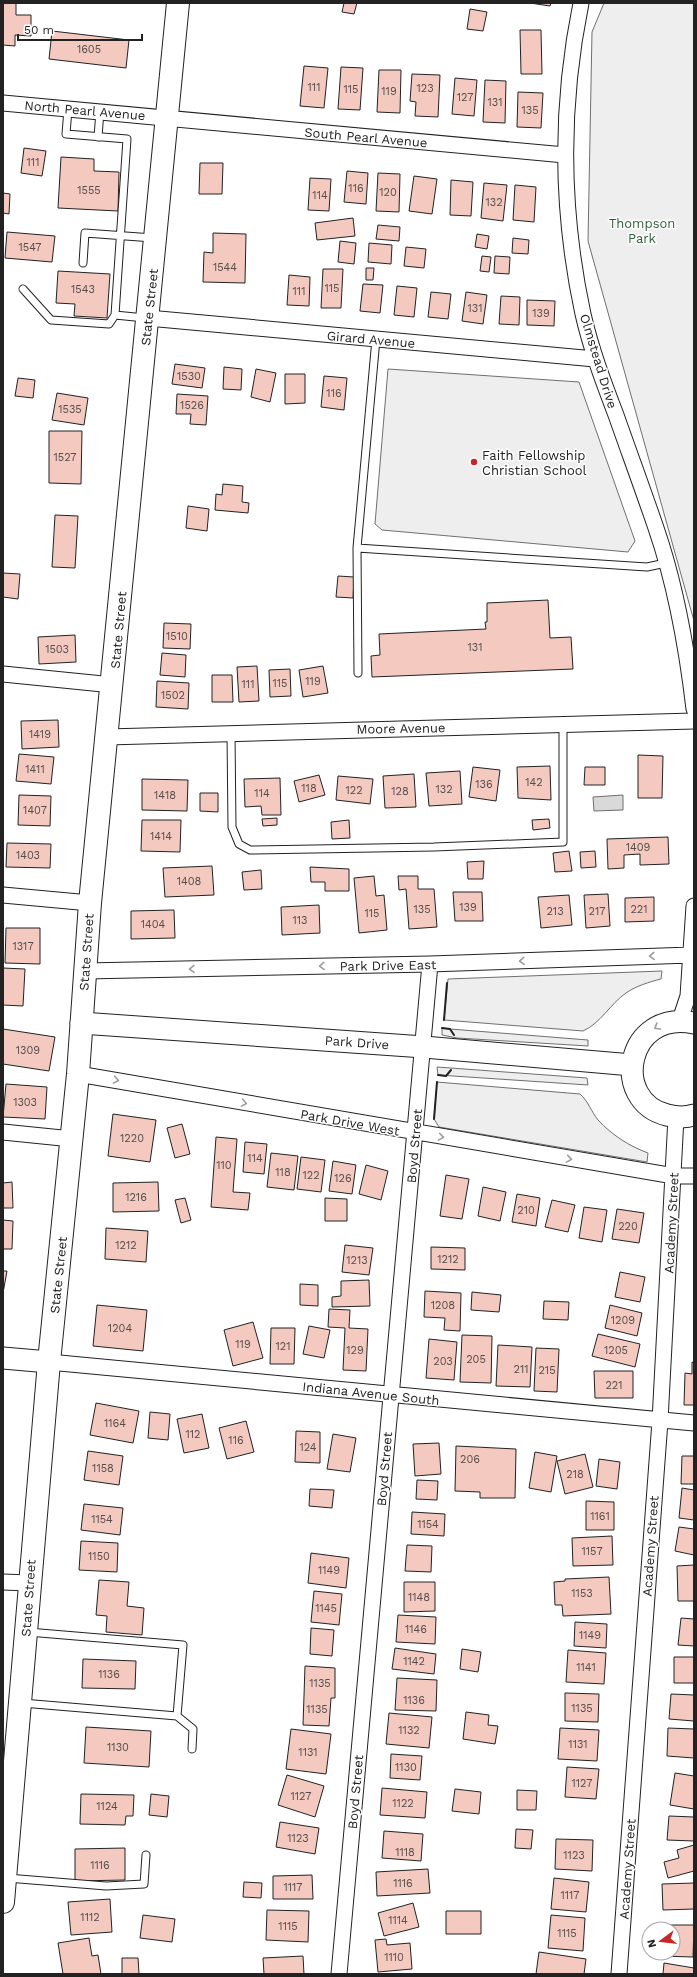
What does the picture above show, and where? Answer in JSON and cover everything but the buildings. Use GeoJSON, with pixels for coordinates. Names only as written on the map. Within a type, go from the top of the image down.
{"type":"FeatureCollection","features":[{"type":"Feature","properties":{"kind":"highway","name":"State Street"},"geometry":{"type":"LineString","coordinates":[[3,1902],[49,1362],[78,1074],[90,903],[178,3]]}},
{"type":"Feature","properties":{"kind":"street","name":"Olmstead Drive"},"geometry":{"type":"LineString","coordinates":[[581,3],[573,41],[566,112],[565,156],[571,244],[583,314],[595,359],[657,530],[666,563],[690,675],[694,710]]}},
{"type":"Feature","properties":{"kind":"street","name":"North Pearl Avenue"},"geometry":{"type":"LineString","coordinates":[[3,103],[167,118]]}},
{"type":"Feature","properties":{"kind":"street","name":"South Pearl Avenue"},"geometry":{"type":"LineString","coordinates":[[167,118],[565,156]]}},
{"type":"Feature","properties":{"kind":"street","name":"Girard Avenue"},"geometry":{"type":"LineString","coordinates":[[148,318],[595,359]]}},
{"type":"Feature","properties":{"kind":"street"},"geometry":{"type":"LineString","coordinates":[[3,674],[112,685]]}},
{"type":"Feature","properties":{"kind":"street","name":"Moore Avenue"},"geometry":{"type":"LineString","coordinates":[[107,737],[694,721]]}},
{"type":"Feature","properties":{"kind":"street"},"geometry":{"type":"LineString","coordinates":[[3,895],[90,903]]}},
{"type":"Feature","properties":{"kind":"street"},"geometry":{"type":"LineString","coordinates":[[685,1116],[661,1114],[649,1106],[639,1094],[633,1080],[632,1065],[635,1051],[648,1034],[666,1023],[687,1022],[694,906]]}},
{"type":"Feature","properties":{"kind":"street","name":"Park Drive East"},"geometry":{"type":"LineString","coordinates":[[85,971],[430,964],[691,955]]}},
{"type":"Feature","properties":{"kind":"street","name":"Boyd Street"},"geometry":{"type":"LineString","coordinates":[[339,1974],[424,1047],[430,964]]}},
{"type":"Feature","properties":{"kind":"street","name":"Park Drive"},"geometry":{"type":"LineString","coordinates":[[81,1023],[424,1047],[632,1065]]}},
{"type":"Feature","properties":{"kind":"street","name":"Park Drive West"},"geometry":{"type":"LineString","coordinates":[[78,1074],[415,1133],[674,1176],[694,1176]]}},
{"type":"Feature","properties":{"kind":"street","name":"Academy Street"},"geometry":{"type":"LineString","coordinates":[[619,1974],[660,1421],[674,1176],[685,1116]]}},
{"type":"Feature","properties":{"kind":"street"},"geometry":{"type":"LineString","coordinates":[[3,1132],[72,1139]]}},
{"type":"Feature","properties":{"kind":"street"},"geometry":{"type":"LineString","coordinates":[[3,1358],[49,1362]]}},
{"type":"Feature","properties":{"kind":"street","name":"Indiana Avenue South"},"geometry":{"type":"LineString","coordinates":[[49,1362],[660,1421],[694,1423]]}},
{"type":"Feature","properties":{"kind":"street"},"geometry":{"type":"LineString","coordinates":[[3,1582],[29,1583]]}},
{"type":"Feature","properties":{"kind":"lane"},"geometry":{"type":"LineString","coordinates":[[23,289],[52,320],[109,324],[115,315],[127,139],[66,134],[68,108]]}},
{"type":"Feature","properties":{"kind":"lane"},"geometry":{"type":"LineString","coordinates":[[98,137],[100,111]]}},
{"type":"Feature","properties":{"kind":"lane"},"geometry":{"type":"LineString","coordinates":[[83,263],[85,233],[156,238]]}},
{"type":"Feature","properties":{"kind":"lane"},"geometry":{"type":"LineString","coordinates":[[115,315],[148,318]]}},
{"type":"Feature","properties":{"kind":"lane"},"geometry":{"type":"LineString","coordinates":[[358,673],[357,548],[376,339]]}},
{"type":"Feature","properties":{"kind":"lane"},"geometry":{"type":"LineString","coordinates":[[357,548],[647,567],[666,563]]}},
{"type":"Feature","properties":{"kind":"lane"},"geometry":{"type":"LineString","coordinates":[[231,733],[232,827],[239,844],[250,850],[434,847],[563,842],[563,724]]}},
{"type":"Feature","properties":{"kind":"lane"},"geometry":{"type":"LineString","coordinates":[[26,1632],[182,1645],[177,1716]]}},
{"type":"Feature","properties":{"kind":"lane"},"geometry":{"type":"LineString","coordinates":[[19,1703],[177,1716],[193,1729],[192,1749]]}},
{"type":"Feature","properties":{"kind":"lane"},"geometry":{"type":"LineString","coordinates":[[5,1878],[106,1886],[144,1884],[146,1855]]}},
{"type":"Feature","properties":{"kind":"green space","name":"Thompson Park"},"geometry":{"type":"Polygon","coordinates":[[[604,3],[694,3],[694,621],[588,241],[592,32],[604,3]]]}},
{"type":"Feature","properties":{"kind":"green space"},"geometry":{"type":"Polygon","coordinates":[[[388,369],[579,382],[635,541],[628,552],[382,530],[375,524],[388,369]]]}},
{"type":"Feature","properties":{"kind":"green space"},"geometry":{"type":"Polygon","coordinates":[[[662,971],[661,979],[643,984],[620,997],[595,1023],[583,1031],[444,1020],[448,979],[662,971]]]}},
{"type":"Feature","properties":{"kind":"green space"},"geometry":{"type":"Polygon","coordinates":[[[442,1028],[588,1040],[588,1046],[457,1038],[442,1035],[442,1028]]]}},
{"type":"Feature","properties":{"kind":"green space"},"geometry":{"type":"Polygon","coordinates":[[[437,1067],[587,1078],[588,1085],[438,1075],[437,1067]]]}},
{"type":"Feature","properties":{"kind":"green space"},"geometry":{"type":"Polygon","coordinates":[[[437,1082],[580,1094],[598,1120],[609,1130],[634,1147],[648,1153],[647,1162],[439,1127],[434,1119],[437,1082]]]}},
{"type":"Feature","properties":{"kind":"shaded area"},"geometry":{"type":"Polygon","coordinates":[[[623,795],[623,810],[594,811],[593,797],[623,795]]]}},
{"type":"Feature","properties":{"kind":"wall"},"geometry":{"type":"LineString","coordinates":[[444,1020],[447,983]]}},
{"type":"Feature","properties":{"kind":"wall"},"geometry":{"type":"LineString","coordinates":[[442,1028],[450,1029],[454,1035]]}},
{"type":"Feature","properties":{"kind":"wall"},"geometry":{"type":"LineString","coordinates":[[438,1075],[446,1076],[451,1070]]}},
{"type":"Feature","properties":{"kind":"wall"},"geometry":{"type":"LineString","coordinates":[[434,1119],[437,1082]]}},
{"type":"Feature","properties":{"kind":"place","name":"Faith Fellowship Christian School"},"geometry":{"type":"Point","coordinates":[474,462]}}]}
